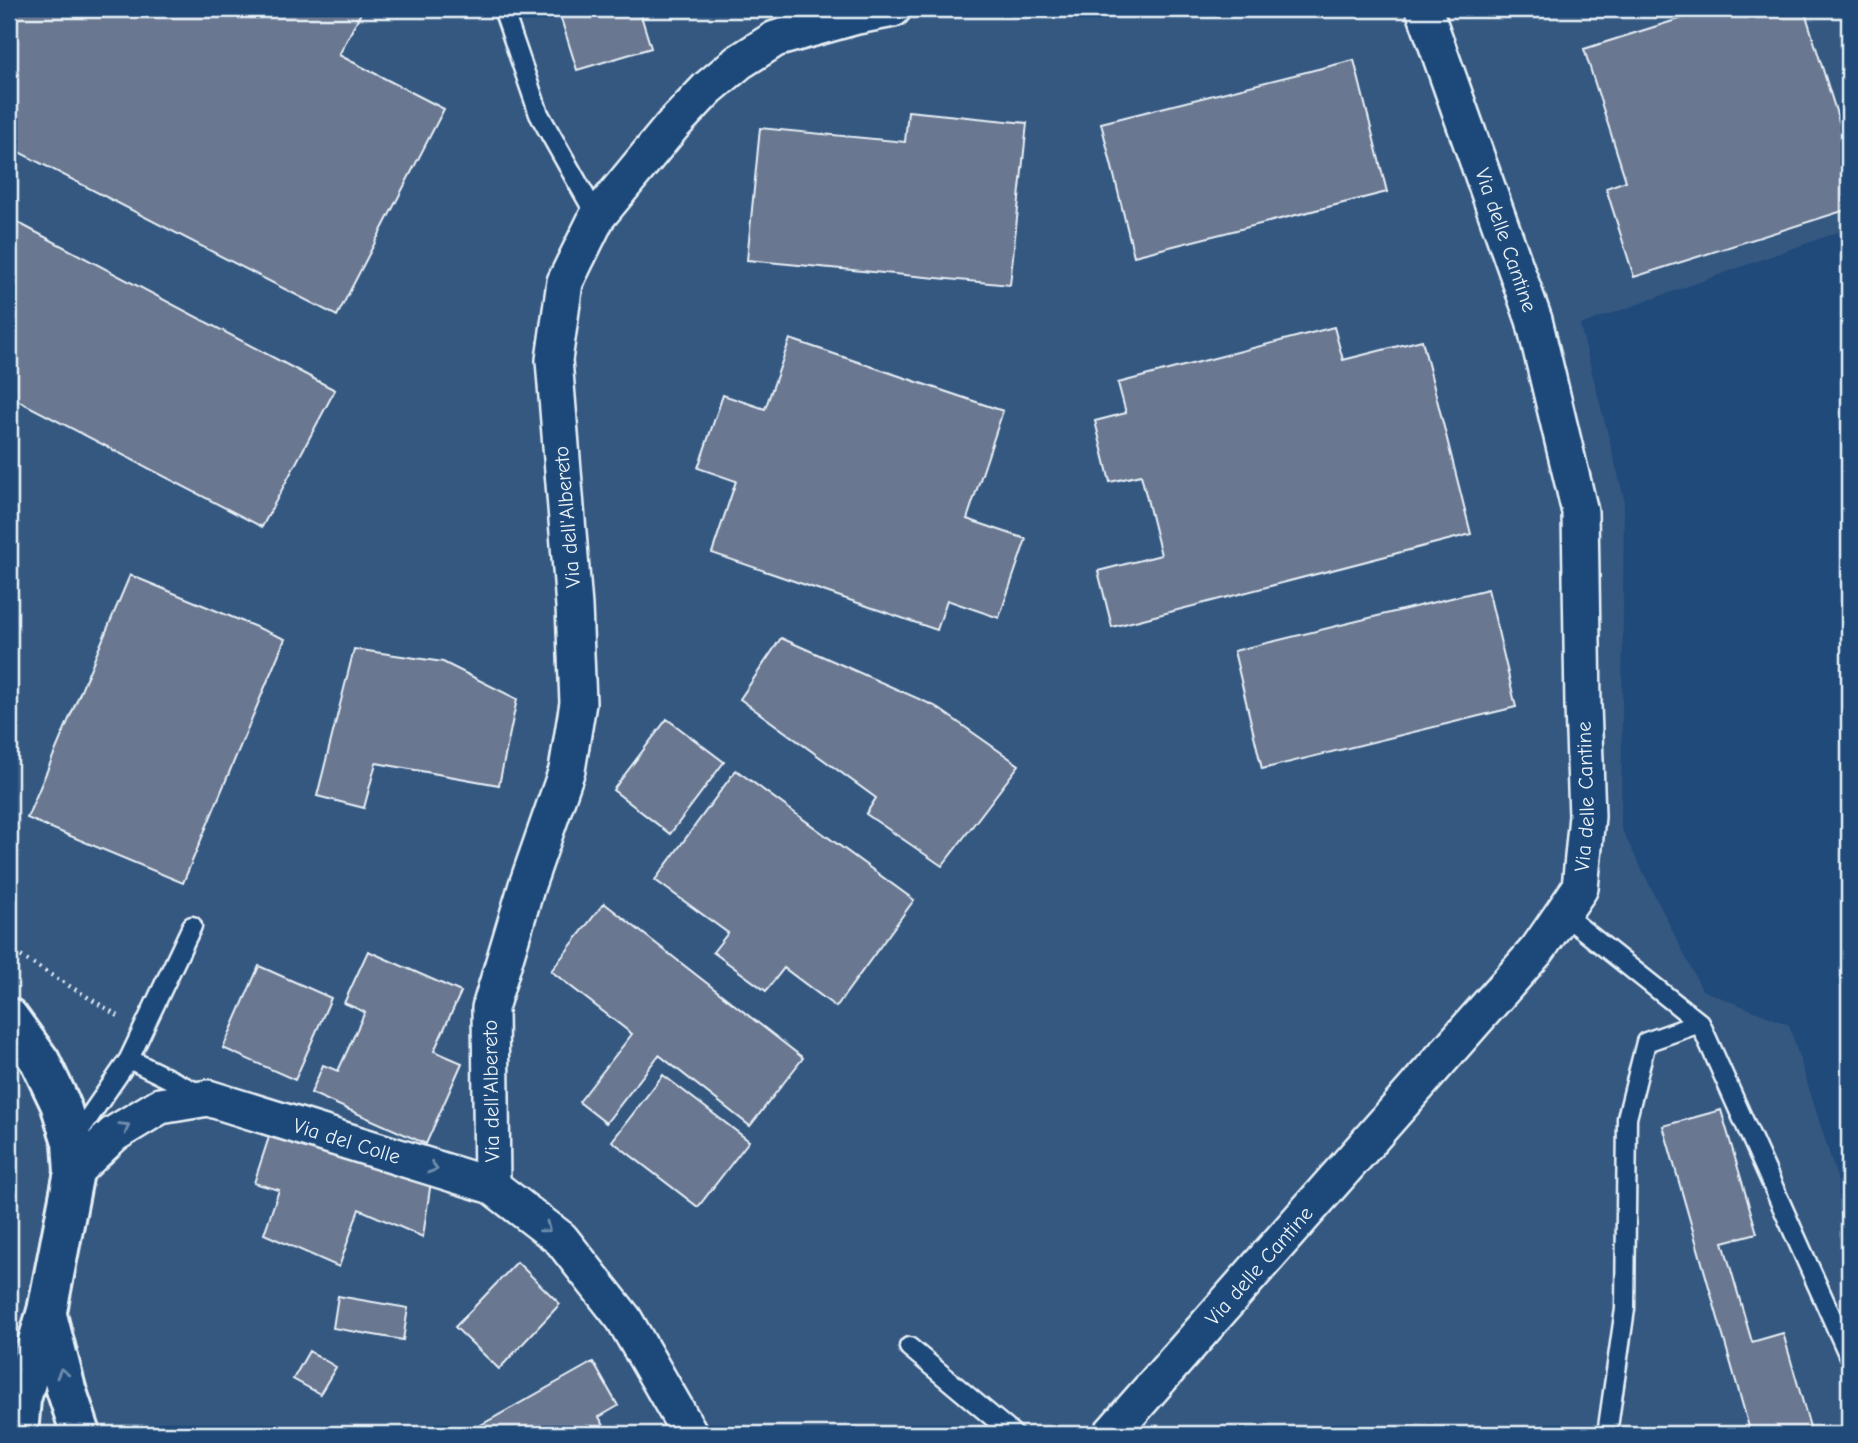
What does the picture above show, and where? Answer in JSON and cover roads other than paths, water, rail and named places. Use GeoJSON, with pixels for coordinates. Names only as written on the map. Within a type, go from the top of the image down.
{"type":"FeatureCollection","features":[{"type":"Feature","properties":{"kind":"main road"},"geometry":{"type":"LineString","coordinates":[[9,1018],[40,1061],[60,1104],[73,1157],[47,1311],[21,1399],[18,1434]]}},
{"type":"Feature","properties":{"kind":"main road"},"geometry":{"type":"LineString","coordinates":[[47,1311],[66,1389],[81,1434]]}},
{"type":"Feature","properties":{"kind":"street","name":"Via dell'Albereto"},"geometry":{"type":"LineString","coordinates":[[492,1186],[490,1008],[527,885],[566,770],[579,703],[554,360],[565,282],[597,217],[672,126],[708,88],[739,62],[775,39],[892,9]]}},
{"type":"Feature","properties":{"kind":"street","name":"Via delle Cantine"},"geometry":{"type":"LineString","coordinates":[[1111,1434],[1538,949],[1580,888],[1587,816],[1580,512],[1534,320],[1424,9]]}},
{"type":"Feature","properties":{"kind":"street","name":"Via del Colle"},"geometry":{"type":"LineString","coordinates":[[73,1157],[160,1106],[208,1098],[492,1186],[561,1239],[624,1319],[690,1434]]}},
{"type":"Feature","properties":{"kind":"lane"},"geometry":{"type":"LineString","coordinates":[[503,9],[540,114],[597,217]]}},
{"type":"Feature","properties":{"kind":"lane"},"geometry":{"type":"LineString","coordinates":[[1563,914],[1700,1023],[1849,1356]]}},
{"type":"Feature","properties":{"kind":"lane"},"geometry":{"type":"LineString","coordinates":[[73,1157],[129,1059],[192,926]]}},
{"type":"Feature","properties":{"kind":"lane"},"geometry":{"type":"LineString","coordinates":[[1607,1434],[1625,1310],[1627,1118],[1646,1042],[1700,1023]]}},
{"type":"Feature","properties":{"kind":"lane"},"geometry":{"type":"LineString","coordinates":[[129,1059],[208,1098]]}},
{"type":"Feature","properties":{"kind":"lane"},"geometry":{"type":"LineString","coordinates":[[909,1347],[1013,1434]]}}]}
